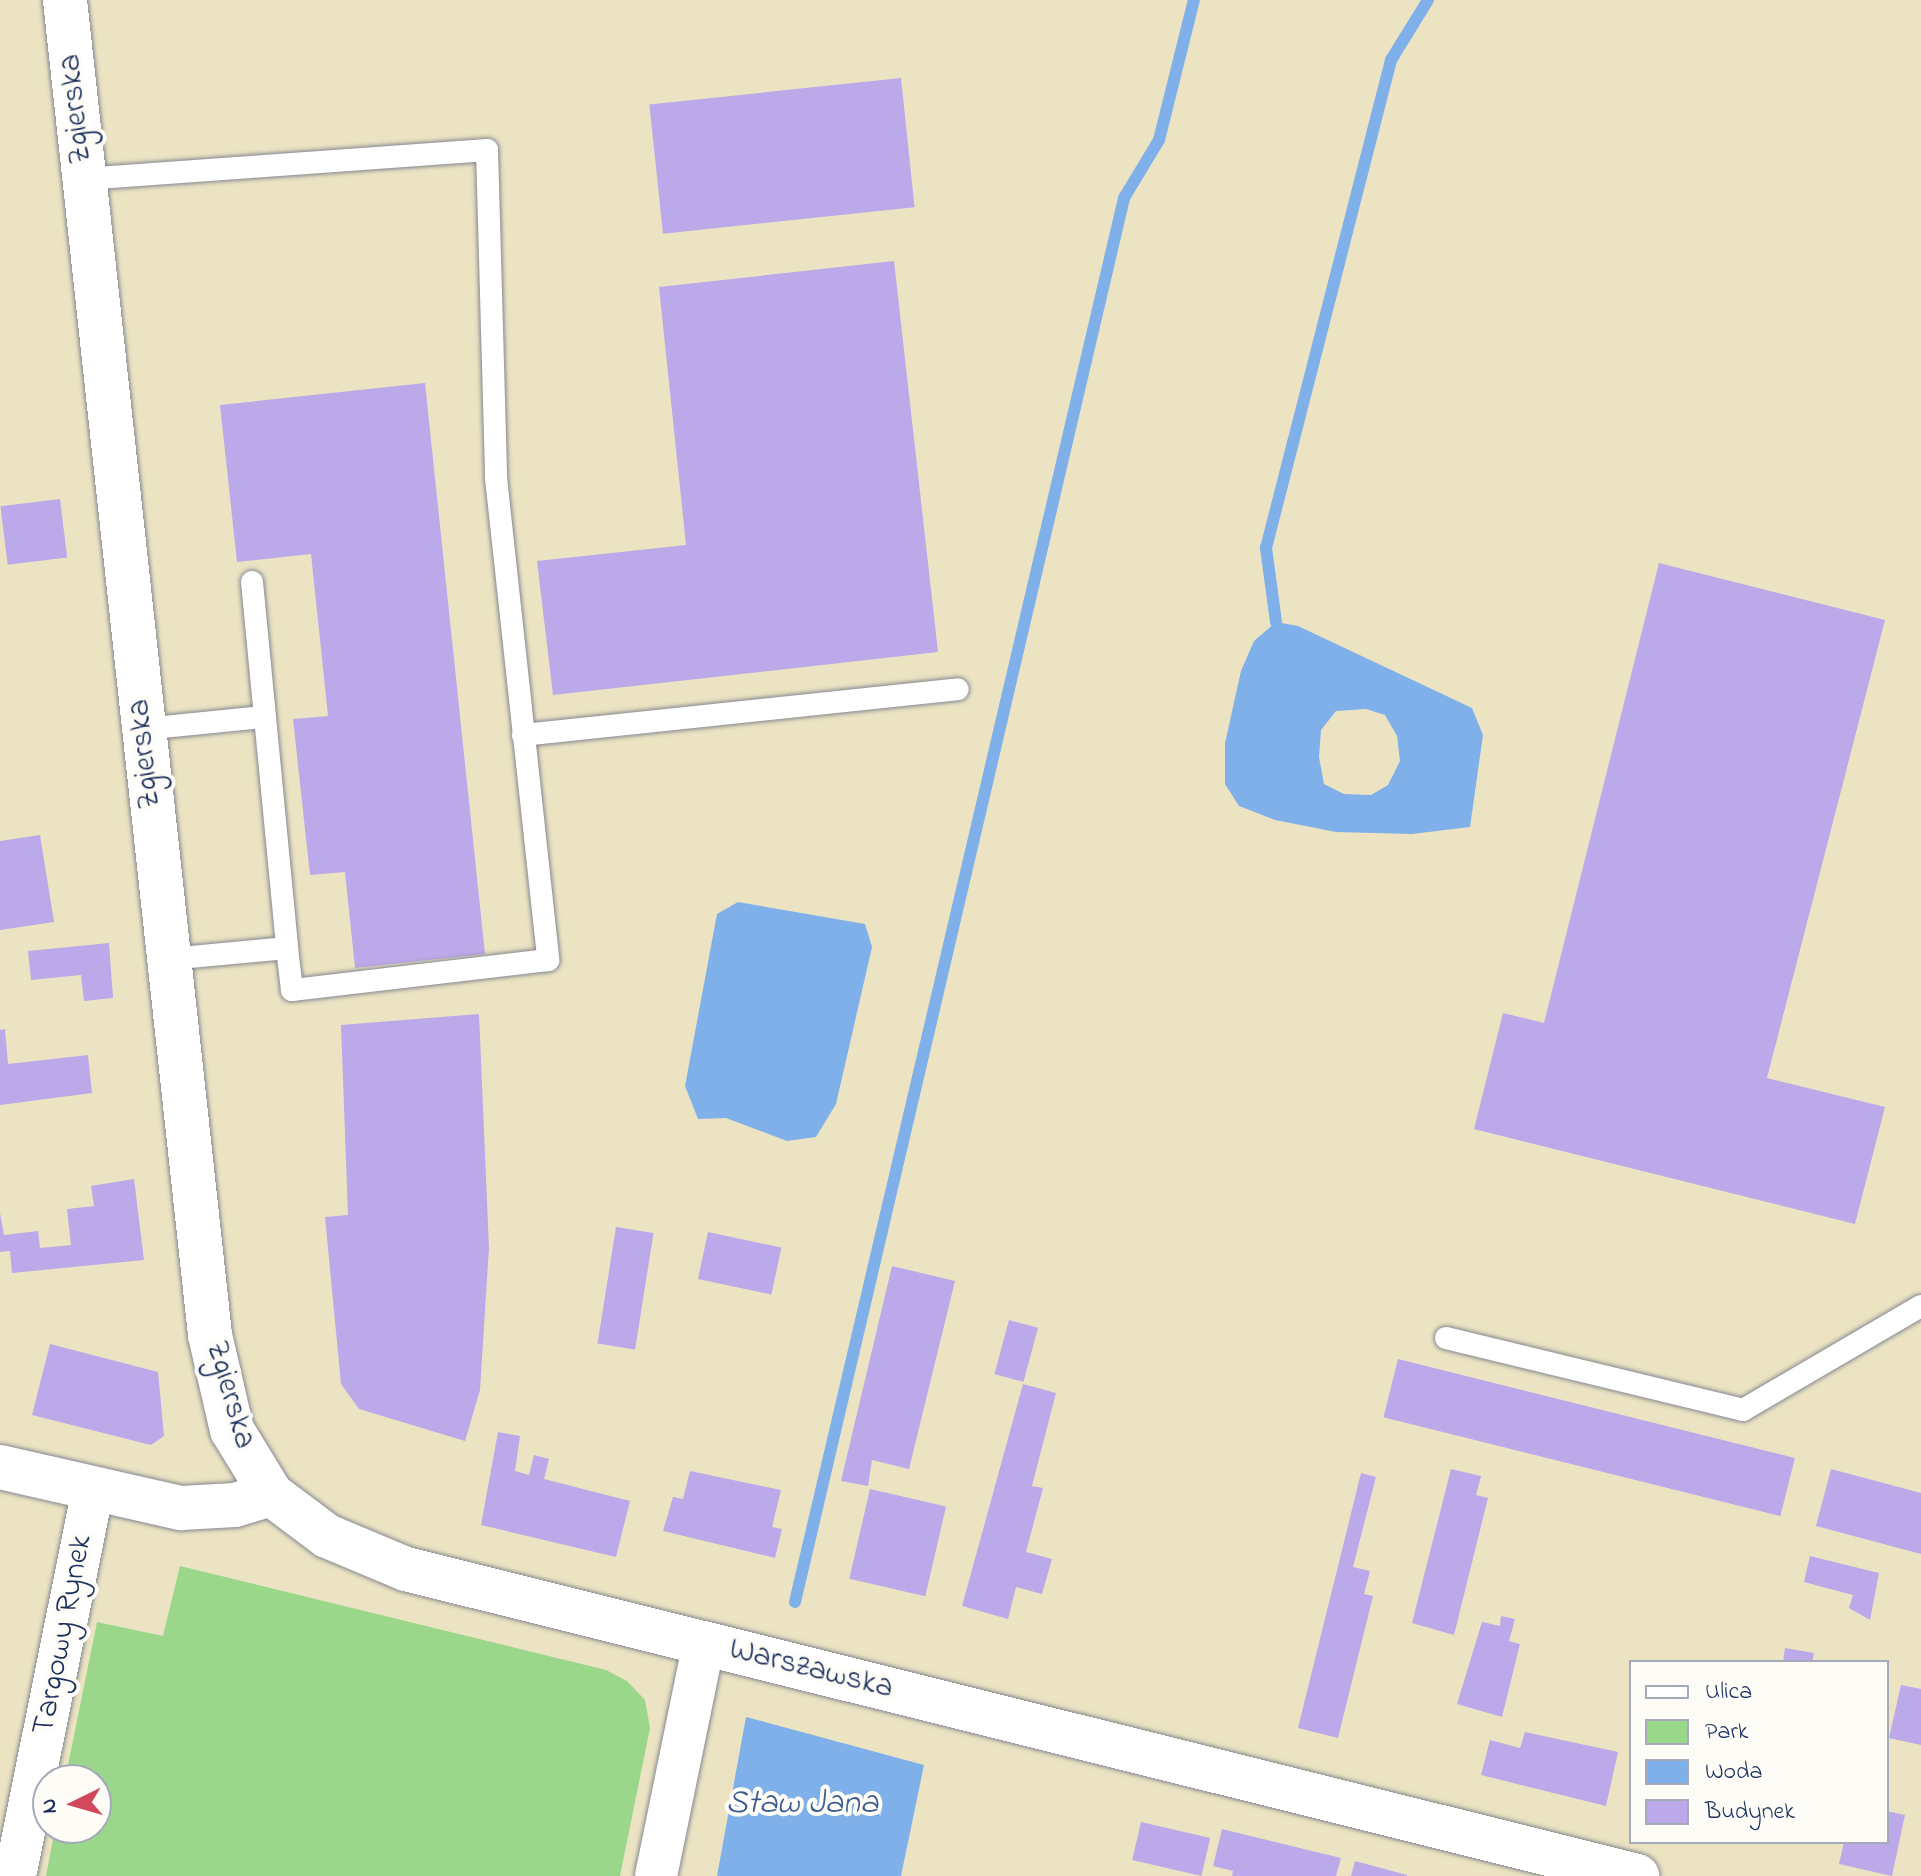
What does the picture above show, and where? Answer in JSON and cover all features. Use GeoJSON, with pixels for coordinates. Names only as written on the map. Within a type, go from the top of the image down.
{"type":"FeatureCollection","features":[{"type":"Feature","properties":{"kind":"main road","name":"Zgierska"},"geometry":{"type":"LineString","coordinates":[[65,0],[168,959],[220,1391],[232,1430],[271,1494]]}},
{"type":"Feature","properties":{"kind":"main road"},"geometry":{"type":"LineString","coordinates":[[0,1467],[193,1508],[235,1505],[271,1494]]}},
{"type":"Feature","properties":{"kind":"main road","name":"Warszawska"},"geometry":{"type":"LineString","coordinates":[[271,1494],[327,1536],[406,1569],[1637,1876]]}},
{"type":"Feature","properties":{"kind":"street","name":"Targowy Rynek"},"geometry":{"type":"LineString","coordinates":[[15,1876],[93,1489]]}},
{"type":"Feature","properties":{"kind":"street"},"geometry":{"type":"LineString","coordinates":[[656,1876],[704,1643]]}},
{"type":"Feature","properties":{"kind":"lane"},"geometry":{"type":"LineString","coordinates":[[84,179],[487,150],[496,478],[548,960],[292,990],[252,582]]}},
{"type":"Feature","properties":{"kind":"lane"},"geometry":{"type":"LineString","coordinates":[[523,735],[958,689]]}},
{"type":"Feature","properties":{"kind":"lane"},"geometry":{"type":"LineString","coordinates":[[143,729],[264,717]]}},
{"type":"Feature","properties":{"kind":"lane"},"geometry":{"type":"LineString","coordinates":[[168,959],[287,948]]}},
{"type":"Feature","properties":{"kind":"lane"},"geometry":{"type":"LineString","coordinates":[[1446,1338],[1743,1410],[1921,1306]]}},
{"type":"Feature","properties":{"kind":"green space"},"geometry":{"type":"Polygon","coordinates":[[[180,1566],[606,1670],[627,1681],[645,1700],[650,1728],[620,1876],[46,1876],[52,1844],[112,1844],[112,1764],[68,1764],[97,1622],[163,1636],[180,1566]]]}},
{"type":"Feature","properties":{"kind":"water"},"geometry":{"type":"Polygon","coordinates":[[[1276,622],[1298,626],[1472,708],[1483,735],[1470,827],[1412,834],[1336,832],[1275,820],[1239,806],[1225,784],[1225,743],[1241,671],[1254,641],[1276,622]],[[1366,709],[1336,711],[1321,730],[1319,757],[1324,784],[1344,794],[1371,795],[1388,785],[1400,761],[1397,736],[1385,715],[1366,709]]]}},
{"type":"Feature","properties":{"kind":"water"},"geometry":{"type":"Polygon","coordinates":[[[738,902],[865,924],[872,947],[836,1104],[816,1137],[787,1141],[726,1118],[698,1119],[685,1086],[717,914],[738,902]]]}},
{"type":"Feature","properties":{"kind":"water","name":"Staw Jana"},"geometry":{"type":"Polygon","coordinates":[[[746,1717],[924,1765],[901,1876],[717,1876],[746,1717]]]}},
{"type":"Feature","properties":{"kind":"building"},"geometry":{"type":"Polygon","coordinates":[[[901,78],[915,207],[663,234],[649,104],[901,78]]]}},
{"type":"Feature","properties":{"kind":"building"},"geometry":{"type":"Polygon","coordinates":[[[894,261],[938,652],[553,695],[537,561],[686,545],[659,287],[894,261]]]}},
{"type":"Feature","properties":{"kind":"building"},"geometry":{"type":"Polygon","coordinates":[[[425,383],[485,954],[355,968],[345,872],[310,875],[293,719],[328,716],[311,554],[237,562],[220,405],[425,383]]]}},
{"type":"Feature","properties":{"kind":"building"},"geometry":{"type":"Polygon","coordinates":[[[60,499],[67,558],[8,565],[0,506],[60,499]]]}},
{"type":"Feature","properties":{"kind":"building"},"geometry":{"type":"Polygon","coordinates":[[[1659,563],[1885,620],[1767,1078],[1885,1107],[1855,1224],[1474,1129],[1503,1013],[1544,1023],[1659,563]]]}},
{"type":"Feature","properties":{"kind":"building"},"geometry":{"type":"Polygon","coordinates":[[[40,835],[54,922],[0,930],[0,841],[40,835]]]}},
{"type":"Feature","properties":{"kind":"building"},"geometry":{"type":"Polygon","coordinates":[[[109,943],[113,998],[84,1001],[81,975],[31,980],[28,951],[109,943]]]}},
{"type":"Feature","properties":{"kind":"building"},"geometry":{"type":"Polygon","coordinates":[[[479,1014],[489,1248],[480,1390],[465,1441],[359,1409],[341,1384],[325,1217],[348,1215],[341,1025],[479,1014]]]}},
{"type":"Feature","properties":{"kind":"building"},"geometry":{"type":"Polygon","coordinates":[[[5,1029],[8,1064],[88,1055],[92,1093],[0,1105],[0,1030],[5,1029]]]}},
{"type":"Feature","properties":{"kind":"building"},"geometry":{"type":"Polygon","coordinates":[[[134,1179],[144,1260],[12,1273],[10,1251],[0,1252],[0,1213],[4,1235],[38,1231],[40,1248],[71,1245],[67,1209],[94,1206],[91,1186],[134,1179]]]}},
{"type":"Feature","properties":{"kind":"building"},"geometry":{"type":"Polygon","coordinates":[[[616,1227],[654,1233],[635,1349],[598,1344],[616,1227]]]}},
{"type":"Feature","properties":{"kind":"building"},"geometry":{"type":"Polygon","coordinates":[[[708,1232],[781,1248],[771,1295],[698,1279],[708,1232]]]}},
{"type":"Feature","properties":{"kind":"building"},"geometry":{"type":"Polygon","coordinates":[[[892,1266],[955,1281],[909,1469],[872,1460],[868,1486],[841,1481],[892,1266]]]}},
{"type":"Feature","properties":{"kind":"building"},"geometry":{"type":"Polygon","coordinates":[[[1009,1320],[1038,1328],[1023,1382],[995,1374],[1009,1320]]]}},
{"type":"Feature","properties":{"kind":"building"},"geometry":{"type":"Polygon","coordinates":[[[50,1344],[158,1372],[164,1436],[151,1445],[32,1415],[50,1344]]]}},
{"type":"Feature","properties":{"kind":"building"},"geometry":{"type":"Polygon","coordinates":[[[1398,1359],[1795,1458],[1780,1516],[1383,1417],[1398,1359]]]}},
{"type":"Feature","properties":{"kind":"building"},"geometry":{"type":"Polygon","coordinates":[[[1023,1384],[1056,1393],[1032,1486],[1043,1488],[1026,1552],[1052,1559],[1042,1594],[1016,1587],[1008,1619],[962,1606],[1023,1384]]]}},
{"type":"Feature","properties":{"kind":"building"},"geometry":{"type":"Polygon","coordinates":[[[498,1432],[520,1436],[515,1471],[529,1475],[534,1455],[549,1459],[544,1479],[630,1501],[616,1557],[481,1525],[498,1432]]]}},
{"type":"Feature","properties":{"kind":"building"},"geometry":{"type":"Polygon","coordinates":[[[1451,1469],[1481,1476],[1476,1495],[1488,1498],[1454,1635],[1412,1623],[1451,1469]]]}},
{"type":"Feature","properties":{"kind":"building"},"geometry":{"type":"Polygon","coordinates":[[[1831,1469],[1921,1493],[1921,1554],[1816,1526],[1831,1469]]]}},
{"type":"Feature","properties":{"kind":"building"},"geometry":{"type":"Polygon","coordinates":[[[690,1471],[781,1490],[772,1527],[782,1529],[775,1558],[663,1531],[673,1497],[683,1499],[690,1471]]]}},
{"type":"Feature","properties":{"kind":"building"},"geometry":{"type":"Polygon","coordinates":[[[1361,1473],[1376,1477],[1353,1567],[1370,1571],[1364,1594],[1373,1596],[1338,1738],[1298,1728],[1361,1473]]]}},
{"type":"Feature","properties":{"kind":"building"},"geometry":{"type":"Polygon","coordinates":[[[870,1489],[946,1507],[925,1596],[849,1579],[870,1489]]]}},
{"type":"Feature","properties":{"kind":"building"},"geometry":{"type":"Polygon","coordinates":[[[1810,1556],[1879,1573],[1870,1620],[1849,1608],[1853,1595],[1804,1582],[1810,1556]]]}},
{"type":"Feature","properties":{"kind":"building"},"geometry":{"type":"Polygon","coordinates":[[[1501,1616],[1515,1619],[1509,1641],[1520,1644],[1502,1717],[1457,1704],[1482,1622],[1500,1626],[1501,1616]]]}},
{"type":"Feature","properties":{"kind":"building"},"geometry":{"type":"Polygon","coordinates":[[[1785,1648],[1814,1653],[1812,1660],[1783,1660],[1785,1648]]]}},
{"type":"Feature","properties":{"kind":"building"},"geometry":{"type":"Polygon","coordinates":[[[1901,1685],[1921,1689],[1921,1745],[1889,1738],[1901,1685]]]}},
{"type":"Feature","properties":{"kind":"building"},"geometry":{"type":"Polygon","coordinates":[[[1525,1732],[1618,1752],[1606,1806],[1481,1775],[1490,1740],[1520,1748],[1525,1732]]]}},
{"type":"Feature","properties":{"kind":"building"},"geometry":{"type":"Polygon","coordinates":[[[1889,1811],[1905,1815],[1892,1876],[1839,1864],[1844,1844],[1889,1844],[1889,1811]]]}},
{"type":"Feature","properties":{"kind":"building"},"geometry":{"type":"Polygon","coordinates":[[[1141,1822],[1210,1838],[1201,1876],[1132,1860],[1141,1822]]]}},
{"type":"Feature","properties":{"kind":"building"},"geometry":{"type":"Polygon","coordinates":[[[1222,1829],[1341,1858],[1336,1876],[1232,1876],[1233,1871],[1213,1866],[1222,1829]]]}},
{"type":"Feature","properties":{"kind":"building"},"geometry":{"type":"Polygon","coordinates":[[[1355,1861],[1407,1875],[1407,1876],[1351,1876],[1355,1861]]]}},
{"type":"Feature","properties":{"kind":"waterway"},"geometry":{"type":"LineString","coordinates":[[795,1602],[1124,198],[1159,140],[1194,0]]}},
{"type":"Feature","properties":{"kind":"waterway"},"geometry":{"type":"LineString","coordinates":[[1276,622],[1266,548],[1391,60],[1428,0]]}}]}
